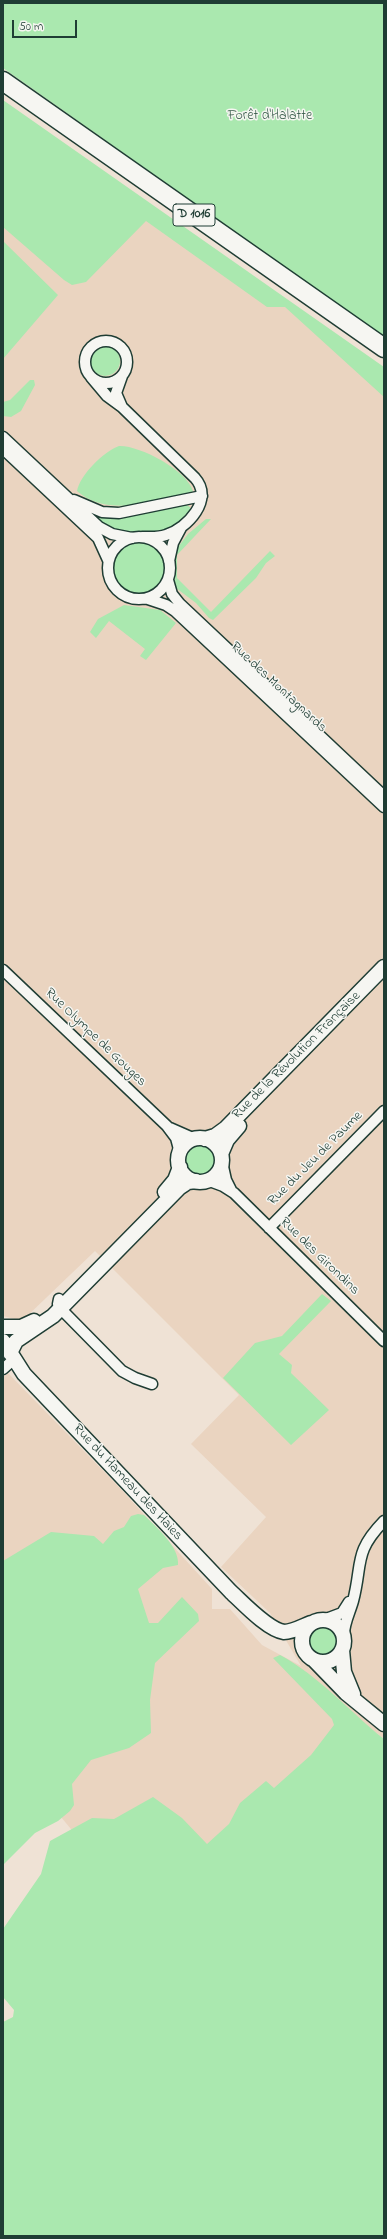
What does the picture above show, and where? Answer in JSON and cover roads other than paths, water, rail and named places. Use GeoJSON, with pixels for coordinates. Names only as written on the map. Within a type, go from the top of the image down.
{"type":"FeatureCollection","features":[{"type":"Feature","properties":{"kind":"highway","name":"D 1016"},"geometry":{"type":"LineString","coordinates":[[3,81],[384,348]]}},
{"type":"Feature","properties":{"kind":"highway","name":"D 1016"},"geometry":{"type":"LineString","coordinates":[[3,94],[384,360]]}},
{"type":"Feature","properties":{"kind":"street"},"geometry":{"type":"LineString","coordinates":[[3,449],[98,538],[108,560],[108,576],[116,591],[131,599],[148,599],[160,591],[168,580],[169,562],[173,543],[185,523],[198,508],[202,496],[198,482],[122,407],[104,393],[91,377],[85,368],[85,355],[93,344],[105,340],[117,344],[126,354],[126,366],[116,393],[122,407]]}},
{"type":"Feature","properties":{"kind":"street"},"geometry":{"type":"LineString","coordinates":[[91,377],[98,382],[108,383],[122,376]]}},
{"type":"Feature","properties":{"kind":"street"},"geometry":{"type":"LineString","coordinates":[[3,437],[103,530],[116,536],[156,537],[168,534],[185,523]]}},
{"type":"Feature","properties":{"kind":"street"},"geometry":{"type":"LineString","coordinates":[[69,499],[102,512],[119,513],[202,496]]}},
{"type":"Feature","properties":{"kind":"street"},"geometry":{"type":"LineString","coordinates":[[108,560],[117,546],[137,537],[158,544],[165,552],[169,562]]}},
{"type":"Feature","properties":{"kind":"street","name":"Rue des Montagnards"},"geometry":{"type":"LineString","coordinates":[[168,580],[172,594],[180,604],[384,796]]}},
{"type":"Feature","properties":{"kind":"street","name":"Rue des Montagnards"},"geometry":{"type":"LineString","coordinates":[[148,599],[161,603],[175,611],[384,807]]}},
{"type":"Feature","properties":{"kind":"street","name":"Rue de la Révolution Française"},"geometry":{"type":"LineString","coordinates":[[200,1139],[216,1136],[226,1128],[384,968]]}},
{"type":"Feature","properties":{"kind":"street","name":"Rue Olympe de Gouges"},"geometry":{"type":"LineString","coordinates":[[3,970],[167,1126],[176,1138],[180,1153]]}},
{"type":"Feature","properties":{"kind":"street","name":"Rue de la Révolution Française"},"geometry":{"type":"LineString","coordinates":[[221,1158],[225,1143],[232,1133],[384,980]]}},
{"type":"Feature","properties":{"kind":"street","name":"Rue du Jeu de Paume"},"geometry":{"type":"LineString","coordinates":[[269,1228],[384,1111]]}},
{"type":"Feature","properties":{"kind":"street","name":"Rue Olympe de Gouges"},"geometry":{"type":"LineString","coordinates":[[167,1126],[180,1134],[200,1139]]}},
{"type":"Feature","properties":{"kind":"street"},"geometry":{"type":"LineString","coordinates":[[3,1327],[16,1328],[29,1324],[60,1304],[178,1188],[188,1182],[202,1181],[218,1172],[221,1158],[216,1145],[200,1139],[185,1145],[180,1153],[180,1167],[169,1188],[60,1304],[41,1326],[19,1338],[9,1351],[3,1370]]}},
{"type":"Feature","properties":{"kind":"street","name":"Rue des Girondins"},"geometry":{"type":"LineString","coordinates":[[221,1158],[227,1184],[234,1193],[384,1341]]}},
{"type":"Feature","properties":{"kind":"street"},"geometry":{"type":"LineString","coordinates":[[180,1167],[185,1176],[202,1181]]}},
{"type":"Feature","properties":{"kind":"street","name":"Rue des Girondins"},"geometry":{"type":"LineString","coordinates":[[202,1181],[223,1186],[234,1193]]}},
{"type":"Feature","properties":{"kind":"street"},"geometry":{"type":"LineString","coordinates":[[60,1304],[122,1371],[135,1378],[152,1384]]}},
{"type":"Feature","properties":{"kind":"street","name":"Rue du Hameau des Haies"},"geometry":{"type":"LineString","coordinates":[[9,1351],[24,1374],[213,1574],[276,1634],[308,1655],[346,1693],[364,1706]]}},
{"type":"Feature","properties":{"kind":"street"},"geometry":{"type":"LineString","coordinates":[[384,1522],[369,1538],[362,1551],[344,1634],[342,1650],[343,1668],[347,1682],[364,1706],[384,1724]]}},
{"type":"Feature","properties":{"kind":"street"},"geometry":{"type":"LineString","coordinates":[[342,1650],[336,1658],[328,1661],[308,1655],[302,1635],[311,1623],[326,1619],[344,1610],[356,1584]]}},
{"type":"Feature","properties":{"kind":"street","name":"Rue du Hameau des Haies"},"geometry":{"type":"LineString","coordinates":[[260,1618],[285,1632],[311,1623]]}},
{"type":"Feature","properties":{"kind":"street"},"geometry":{"type":"LineString","coordinates":[[326,1619],[338,1625],[344,1634]]}},
{"type":"Feature","properties":{"kind":"park label","name":"Forêt d'Halatte"},"geometry":{"type":"Point","coordinates":[270,117]}}]}
